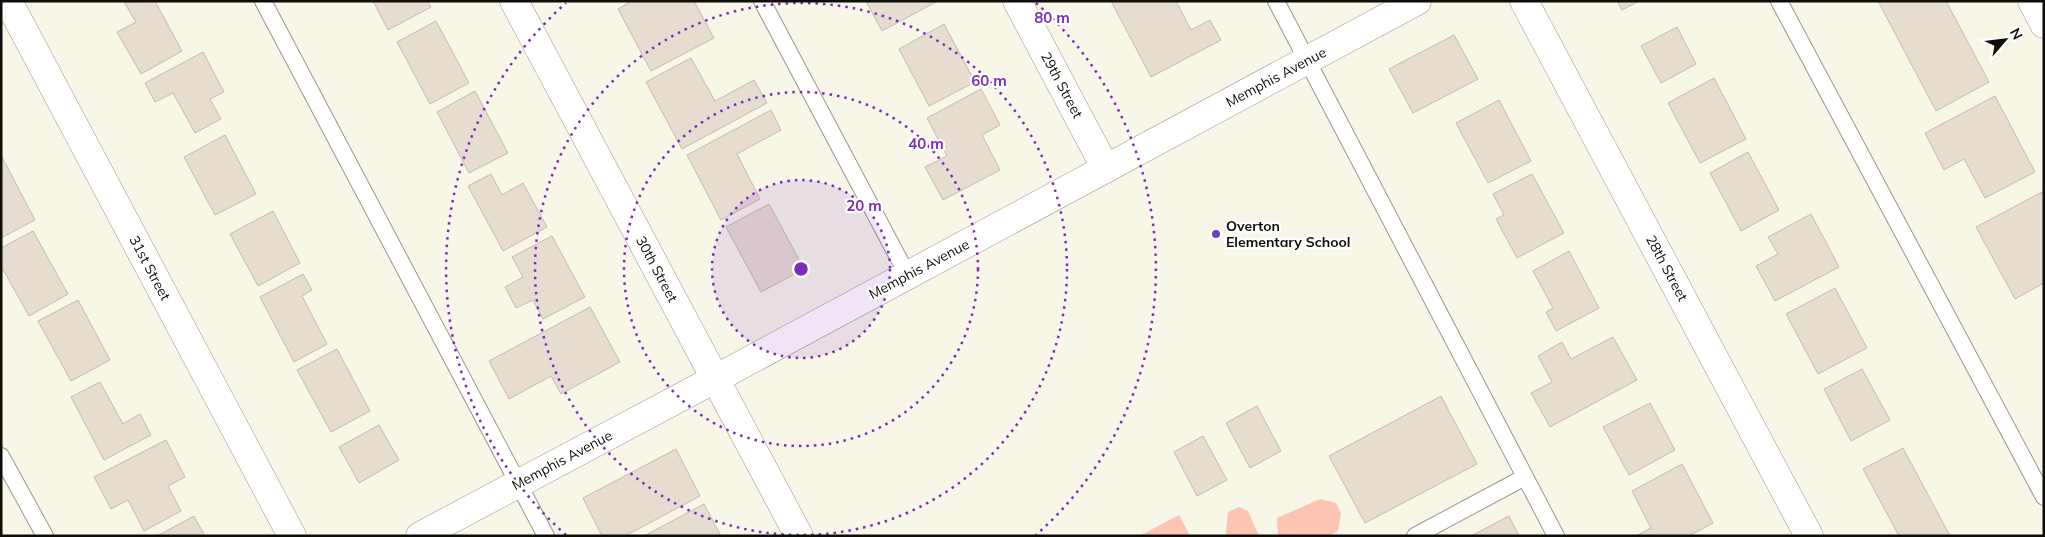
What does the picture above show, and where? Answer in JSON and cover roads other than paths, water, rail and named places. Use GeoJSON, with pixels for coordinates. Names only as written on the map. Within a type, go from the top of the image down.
{"type":"FeatureCollection","features":[{"type":"Feature","properties":{"kind":"street","name":"31st Street"},"geometry":{"type":"LineString","coordinates":[[8,1],[292,536]]}},
{"type":"Feature","properties":{"kind":"street","name":"30th Street"},"geometry":{"type":"LineString","coordinates":[[514,1],[799,536]]}},
{"type":"Feature","properties":{"kind":"street","name":"29th Street"},"geometry":{"type":"LineString","coordinates":[[1017,1],[1106,169]]}},
{"type":"Feature","properties":{"kind":"street","name":"Memphis Avenue"},"geometry":{"type":"LineString","coordinates":[[420,536],[908,276],[1417,1]]}},
{"type":"Feature","properties":{"kind":"street","name":"28th Street"},"geometry":{"type":"LineString","coordinates":[[1524,1],[1809,536]]}},
{"type":"Feature","properties":{"kind":"street"},"geometry":{"type":"LineString","coordinates":[[2032,1],[2044,24]]}},
{"type":"Feature","properties":{"kind":"lane"},"geometry":{"type":"LineString","coordinates":[[263,1],[546,536]]}},
{"type":"Feature","properties":{"kind":"lane"},"geometry":{"type":"LineString","coordinates":[[762,1],[908,276]]}},
{"type":"Feature","properties":{"kind":"lane"},"geometry":{"type":"LineString","coordinates":[[1276,1],[1556,536]]}},
{"type":"Feature","properties":{"kind":"lane"},"geometry":{"type":"LineString","coordinates":[[1778,1],[2044,497]]}},
{"type":"Feature","properties":{"kind":"lane"},"geometry":{"type":"LineString","coordinates":[[1,456],[45,536]]}},
{"type":"Feature","properties":{"kind":"lane"},"geometry":{"type":"LineString","coordinates":[[1415,536],[1525,477]]}},
{"type":"Feature","properties":{"kind":"place","name":"Overton Elementary School"},"geometry":{"type":"Point","coordinates":[1216,234]}}]}
